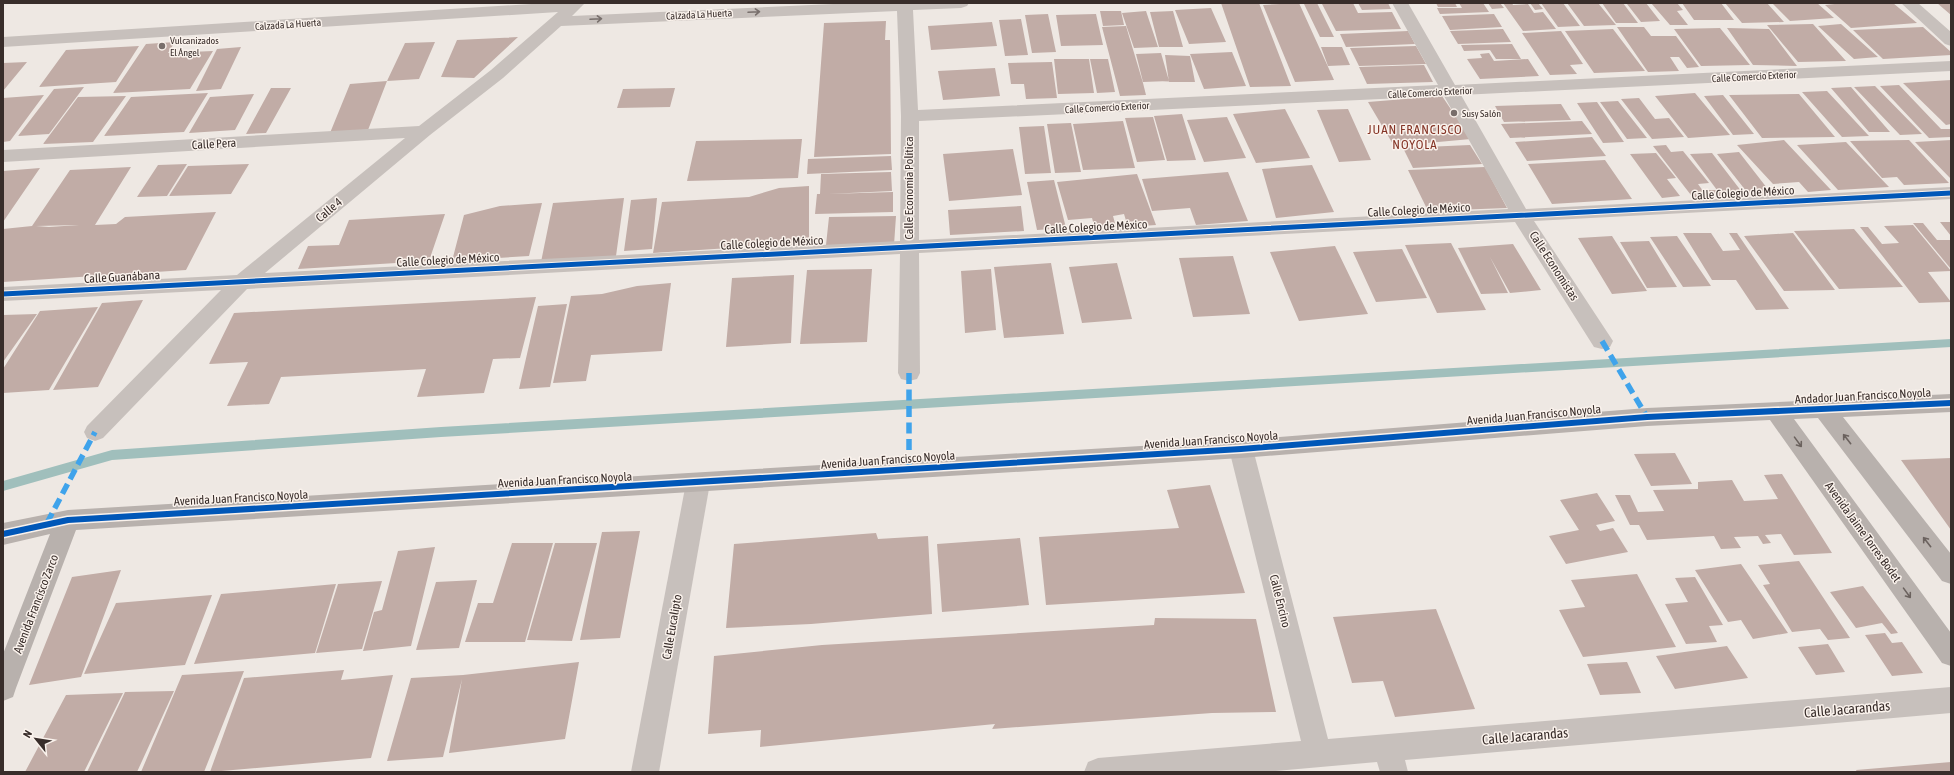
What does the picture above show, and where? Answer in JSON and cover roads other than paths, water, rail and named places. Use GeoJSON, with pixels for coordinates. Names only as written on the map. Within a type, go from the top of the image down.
{"type":"FeatureCollection","features":[{"type":"Feature","properties":{"kind":"street","name":"Calzada La Huerta"},"geometry":{"type":"LineString","coordinates":[[557,21],[906,4],[961,3]]}},
{"type":"Feature","properties":{"kind":"street","name":"Calle Economistas"},"geometry":{"type":"LineString","coordinates":[[1400,3],[1521,216],[1602,341]]}},
{"type":"Feature","properties":{"kind":"street"},"geometry":{"type":"LineString","coordinates":[[1909,3],[1951,41]]}},
{"type":"Feature","properties":{"kind":"street","name":"Calzada La Huerta"},"geometry":{"type":"LineString","coordinates":[[3,42],[576,4]]}},
{"type":"Feature","properties":{"kind":"street","name":"Calle 4"},"geometry":{"type":"LineString","coordinates":[[95,432],[241,282],[424,131],[497,74],[576,4]]}},
{"type":"Feature","properties":{"kind":"street","name":"Calle Economía Política"},"geometry":{"type":"LineString","coordinates":[[906,4],[910,116],[909,373]]}},
{"type":"Feature","properties":{"kind":"street","name":"Calle Comercio Exterior"},"geometry":{"type":"LineString","coordinates":[[910,116],[1951,66]]}},
{"type":"Feature","properties":{"kind":"street","name":"Calle Pera"},"geometry":{"type":"LineString","coordinates":[[3,156],[424,131]]}},
{"type":"Feature","properties":{"kind":"street","name":"Calle Colegio de México"},"geometry":{"type":"LineString","coordinates":[[241,282],[1951,193]]}},
{"type":"Feature","properties":{"kind":"street","name":"Calle Guanábana"},"geometry":{"type":"LineString","coordinates":[[3,294],[241,282]]}},
{"type":"Feature","properties":{"kind":"street","name":"Andador Juan Francisco Noyola"},"geometry":{"type":"LineString","coordinates":[[1775,410],[1951,403]]}},
{"type":"Feature","properties":{"kind":"street"},"geometry":{"type":"LineString","coordinates":[[1824,409],[1951,572]]}},
{"type":"Feature","properties":{"kind":"street","name":"Avenida Juan Francisco Noyola"},"geometry":{"type":"LineString","coordinates":[[3,534],[68,520],[1241,449],[1647,417],[1775,410]]}},
{"type":"Feature","properties":{"kind":"street","name":"Avenida Jaime Torres Bodet"},"geometry":{"type":"LineString","coordinates":[[1775,410],[1951,654]]}},
{"type":"Feature","properties":{"kind":"street","name":"Calle Encino"},"geometry":{"type":"LineString","coordinates":[[1241,449],[1318,753]]}},
{"type":"Feature","properties":{"kind":"street","name":"Calle Eucalipto"},"geometry":{"type":"LineString","coordinates":[[645,772],[698,483]]}},
{"type":"Feature","properties":{"kind":"street","name":"Avenida Francisco Zarco"},"geometry":{"type":"LineString","coordinates":[[3,688],[68,520]]}},
{"type":"Feature","properties":{"kind":"street","name":"Calle Jacarandas"},"geometry":{"type":"LineString","coordinates":[[1098,772],[1318,753],[1390,760],[1951,700]]}},
{"type":"Feature","properties":{"kind":"waterway"},"geometry":{"type":"LineString","coordinates":[[3,486],[112,455],[441,432],[1951,343]]}},
{"type":"Feature","properties":{"kind":"place","name":"Vulcanizados El Ángel"},"geometry":{"type":"Point","coordinates":[162,46]}},
{"type":"Feature","properties":{"kind":"place","name":"Susy Salón"},"geometry":{"type":"Point","coordinates":[1454,113]}},
{"type":"Feature","properties":{"kind":"district","name":"JUAN FRANCISCO NOYOLA"},"geometry":{"type":"Point","coordinates":[1415,136]}}]}
